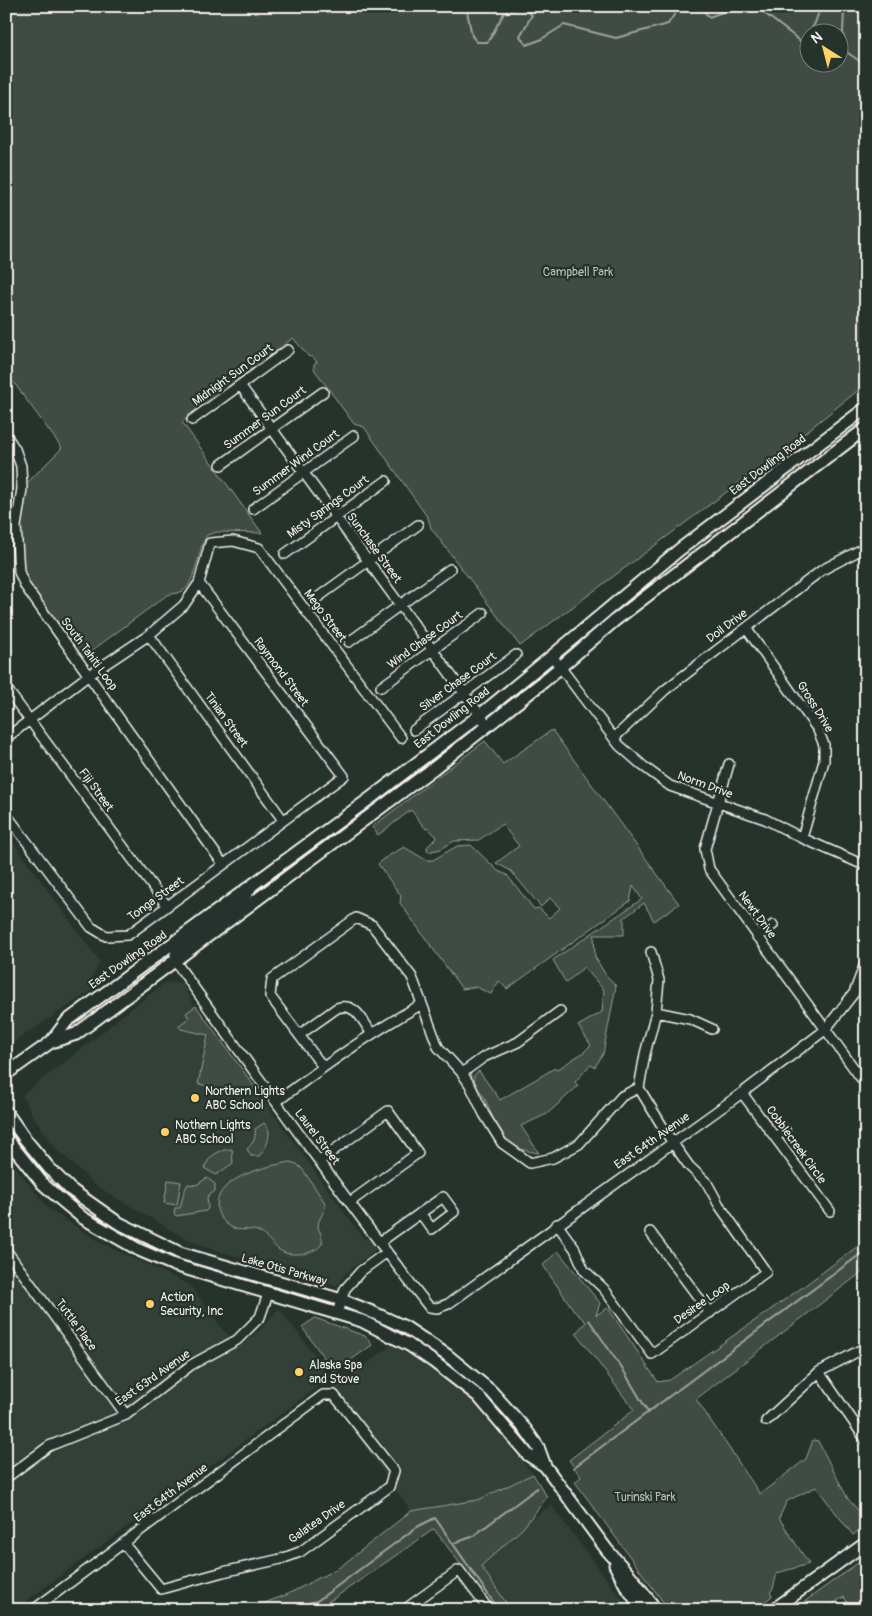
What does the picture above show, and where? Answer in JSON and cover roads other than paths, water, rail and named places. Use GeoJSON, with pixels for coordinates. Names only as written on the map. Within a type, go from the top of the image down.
{"type":"FeatureCollection","features":[{"type":"Feature","properties":{"kind":"main road","name":"East Dowling Road"},"geometry":{"type":"LineString","coordinates":[[6,1074],[51,1042],[67,1021],[480,715],[678,550],[866,408]]}},
{"type":"Feature","properties":{"kind":"main road","name":"East Dowling Road"},"geometry":{"type":"LineString","coordinates":[[51,1042],[76,1034],[434,768],[561,667],[614,621],[866,428]]}},
{"type":"Feature","properties":{"kind":"main road","name":"Lake Otis Parkway"},"geometry":{"type":"LineString","coordinates":[[6,1112],[43,1161],[70,1189],[117,1222],[180,1253],[302,1290],[342,1300],[405,1327],[432,1344],[491,1391],[526,1430],[538,1447],[545,1466],[607,1550],[633,1579],[656,1610]]}},
{"type":"Feature","properties":{"kind":"main road","name":"Lake Otis Parkway"},"geometry":{"type":"LineString","coordinates":[[6,1138],[43,1184],[83,1218],[138,1250],[174,1265],[362,1321],[409,1345],[478,1396],[528,1455],[545,1466]]}},
{"type":"Feature","properties":{"kind":"main road"},"geometry":{"type":"LineString","coordinates":[[268,1294],[272,1290],[302,1290]]}},
{"type":"Feature","properties":{"kind":"main road"},"geometry":{"type":"LineString","coordinates":[[489,1408],[501,1410],[518,1429],[526,1430]]}},
{"type":"Feature","properties":{"kind":"main road"},"geometry":{"type":"LineString","coordinates":[[773,1610],[866,1543]]}},
{"type":"Feature","properties":{"kind":"main road","name":"Lake Otis Parkway"},"geometry":{"type":"LineString","coordinates":[[607,1550],[626,1586],[643,1610]]}},
{"type":"Feature","properties":{"kind":"street","name":"Midnight Sun Court"},"geometry":{"type":"LineString","coordinates":[[192,420],[288,350]]}},
{"type":"Feature","properties":{"kind":"street","name":"Sunchase Street"},"geometry":{"type":"LineString","coordinates":[[240,385],[488,726]]}},
{"type":"Feature","properties":{"kind":"street","name":"Summer Sun Court"},"geometry":{"type":"LineString","coordinates":[[221,465],[323,392]]}},
{"type":"Feature","properties":{"kind":"street","name":"South Tahiti Loop"},"geometry":{"type":"LineString","coordinates":[[6,434],[15,449],[21,466],[22,489],[16,526],[19,572],[26,586],[224,864]]}},
{"type":"Feature","properties":{"kind":"street","name":"Summer Wind Court"},"geometry":{"type":"LineString","coordinates":[[252,509],[354,436]]}},
{"type":"Feature","properties":{"kind":"street","name":"Misty Springs Court"},"geometry":{"type":"LineString","coordinates":[[285,554],[386,481]]}},
{"type":"Feature","properties":{"kind":"street"},"geometry":{"type":"LineString","coordinates":[[318,598],[418,525]]}},
{"type":"Feature","properties":{"kind":"street"},"geometry":{"type":"LineString","coordinates":[[6,526],[16,526]]}},
{"type":"Feature","properties":{"kind":"street","name":"Mego Street"},"geometry":{"type":"LineString","coordinates":[[199,583],[210,543],[233,541],[259,548],[401,738]]}},
{"type":"Feature","properties":{"kind":"street","name":"Doil Drive"},"geometry":{"type":"LineString","coordinates":[[614,738],[665,690],[822,570],[866,547]]}},
{"type":"Feature","properties":{"kind":"street"},"geometry":{"type":"LineString","coordinates":[[349,642],[450,569]]}},
{"type":"Feature","properties":{"kind":"street"},"geometry":{"type":"LineString","coordinates":[[6,738],[89,675],[149,635],[184,605],[199,583]]}},
{"type":"Feature","properties":{"kind":"street","name":"Raymond Street"},"geometry":{"type":"LineString","coordinates":[[199,583],[344,776]]}},
{"type":"Feature","properties":{"kind":"street","name":"Wind Chase Court"},"geometry":{"type":"LineString","coordinates":[[381,687],[483,613]]}},
{"type":"Feature","properties":{"kind":"street","name":"Gross Drive"},"geometry":{"type":"LineString","coordinates":[[746,628],[818,730],[824,745],[824,761],[802,838]]}},
{"type":"Feature","properties":{"kind":"street","name":"Tinian Street"},"geometry":{"type":"LineString","coordinates":[[149,635],[283,820]]}},
{"type":"Feature","properties":{"kind":"street","name":"Silver Chase Court"},"geometry":{"type":"LineString","coordinates":[[414,730],[516,655]]}},
{"type":"Feature","properties":{"kind":"street","name":"Norm Drive"},"geometry":{"type":"LineString","coordinates":[[552,656],[614,738],[636,760],[670,786],[765,819],[802,838],[866,866]]}},
{"type":"Feature","properties":{"kind":"street","name":"Fiji Street"},"geometry":{"type":"LineString","coordinates":[[6,688],[167,906]]}},
{"type":"Feature","properties":{"kind":"street","name":"Newt Drive"},"geometry":{"type":"LineString","coordinates":[[729,764],[705,849],[708,869],[866,1085]]}},
{"type":"Feature","properties":{"kind":"street","name":"Tonga Street"},"geometry":{"type":"LineString","coordinates":[[6,814],[91,927],[106,936],[128,935],[344,776]]}},
{"type":"Feature","properties":{"kind":"street"},"geometry":{"type":"LineString","coordinates":[[175,961],[175,954],[180,946],[237,905],[244,899],[254,884]]}},
{"type":"Feature","properties":{"kind":"street"},"geometry":{"type":"LineString","coordinates":[[323,1067],[270,996],[272,979],[356,918],[372,924],[412,978],[438,1047],[462,1073],[502,1143],[530,1168],[554,1158],[579,1144],[622,1096],[639,1088]]}},
{"type":"Feature","properties":{"kind":"street"},"geometry":{"type":"LineString","coordinates":[[757,937],[773,925]]}},
{"type":"Feature","properties":{"kind":"street"},"geometry":{"type":"LineString","coordinates":[[651,952],[659,980],[656,1012],[645,1054],[639,1088],[672,1142]]}},
{"type":"Feature","properties":{"kind":"street","name":"East 64th Avenue"},"geometry":{"type":"LineString","coordinates":[[425,1301],[429,1306],[437,1308],[448,1304],[742,1093],[825,1030],[854,993],[866,960]]}},
{"type":"Feature","properties":{"kind":"street","name":"Laurel Street"},"geometry":{"type":"LineString","coordinates":[[175,961],[319,1161],[425,1301]]}},
{"type":"Feature","properties":{"kind":"street"},"geometry":{"type":"LineString","coordinates":[[276,1102],[372,1034],[422,1004]]}},
{"type":"Feature","properties":{"kind":"street"},"geometry":{"type":"LineString","coordinates":[[299,1035],[337,1008],[344,1006],[353,1008],[372,1034]]}},
{"type":"Feature","properties":{"kind":"street"},"geometry":{"type":"LineString","coordinates":[[462,1073],[484,1057],[518,1042],[560,1011]]}},
{"type":"Feature","properties":{"kind":"street"},"geometry":{"type":"LineString","coordinates":[[656,1012],[690,1019],[712,1029]]}},
{"type":"Feature","properties":{"kind":"street","name":"Cobblecreek Circle"},"geometry":{"type":"LineString","coordinates":[[742,1093],[830,1212]]}},
{"type":"Feature","properties":{"kind":"street"},"geometry":{"type":"LineString","coordinates":[[319,1161],[388,1111],[418,1153],[350,1202]]}},
{"type":"Feature","properties":{"kind":"street"},"geometry":{"type":"LineString","coordinates":[[775,1137],[785,1130]]}},
{"type":"Feature","properties":{"kind":"street","name":"Desiree Loop"},"geometry":{"type":"LineString","coordinates":[[557,1224],[575,1249],[584,1270],[604,1289],[652,1354],[710,1313],[766,1272],[706,1184],[689,1166],[672,1142]]}},
{"type":"Feature","properties":{"kind":"street"},"geometry":{"type":"LineString","coordinates":[[380,1242],[420,1213]]}},
{"type":"Feature","properties":{"kind":"street"},"geometry":{"type":"LineString","coordinates":[[650,1232],[710,1313]]}},
{"type":"Feature","properties":{"kind":"street","name":"Tuttle Place"},"geometry":{"type":"LineString","coordinates":[[6,1250],[126,1415]]}},
{"type":"Feature","properties":{"kind":"street"},"geometry":{"type":"LineString","coordinates":[[337,1313],[346,1289],[361,1271],[387,1252]]}},
{"type":"Feature","properties":{"kind":"street","name":"East 63rd Avenue"},"geometry":{"type":"LineString","coordinates":[[6,1478],[50,1446],[126,1415],[191,1365],[237,1340],[260,1318],[268,1294]]}},
{"type":"Feature","properties":{"kind":"street"},"geometry":{"type":"LineString","coordinates":[[766,1421],[819,1372],[866,1347]]}},
{"type":"Feature","properties":{"kind":"street"},"geometry":{"type":"LineString","coordinates":[[819,1372],[866,1440]]}},
{"type":"Feature","properties":{"kind":"street","name":"Galatea Drive"},"geometry":{"type":"LineString","coordinates":[[124,1544],[161,1589],[281,1559],[300,1552],[389,1487],[394,1471],[334,1395],[323,1396]]}},
{"type":"Feature","properties":{"kind":"street","name":"East 64th Avenue"},"geometry":{"type":"LineString","coordinates":[[33,1610],[323,1396]]}},
{"type":"Feature","properties":{"kind":"street"},"geometry":{"type":"LineString","coordinates":[[404,1610],[459,1570],[489,1610]]}},
{"type":"Feature","properties":{"kind":"waterway"},"geometry":{"type":"LineString","coordinates":[[466,6],[472,36],[477,42],[488,42],[504,13],[521,7],[532,15],[520,36],[526,45],[540,40],[564,25],[616,38],[668,24],[676,12],[676,6]]}},
{"type":"Feature","properties":{"kind":"waterway"},"geometry":{"type":"LineString","coordinates":[[700,6],[709,17],[739,6]]}},
{"type":"Feature","properties":{"kind":"waterway"},"geometry":{"type":"LineString","coordinates":[[755,6],[803,43],[815,23],[821,6]]}},
{"type":"Feature","properties":{"kind":"waterway"},"geometry":{"type":"LineString","coordinates":[[842,6],[844,11],[843,32],[845,51],[861,62],[866,61]]}},
{"type":"Feature","properties":{"kind":"waterway"},"geometry":{"type":"LineString","coordinates":[[573,1468],[866,1250]]}},
{"type":"Feature","properties":{"kind":"waterway"},"geometry":{"type":"LineString","coordinates":[[589,1320],[625,1373],[648,1412]]}},
{"type":"Feature","properties":{"kind":"waterway"},"geometry":{"type":"LineString","coordinates":[[454,1543],[472,1537],[537,1488]]}},
{"type":"Feature","properties":{"kind":"waterway"},"geometry":{"type":"LineString","coordinates":[[277,1610],[317,1601],[417,1527],[435,1518],[499,1610]]}},
{"type":"Feature","properties":{"kind":"place","name":"Northern Lights ABC School"},"geometry":{"type":"Point","coordinates":[195,1098]}},
{"type":"Feature","properties":{"kind":"place","name":"Nothern Lights ABC School"},"geometry":{"type":"Point","coordinates":[165,1132]}},
{"type":"Feature","properties":{"kind":"place","name":"Action Security, Inc"},"geometry":{"type":"Point","coordinates":[150,1304]}},
{"type":"Feature","properties":{"kind":"place","name":"Alaska Spa and Stove"},"geometry":{"type":"Point","coordinates":[299,1372]}},
{"type":"Feature","properties":{"kind":"park label","name":"Campbell Park"},"geometry":{"type":"Point","coordinates":[578,272]}},
{"type":"Feature","properties":{"kind":"park label","name":"Turinski Park"},"geometry":{"type":"Point","coordinates":[645,1497]}}]}
